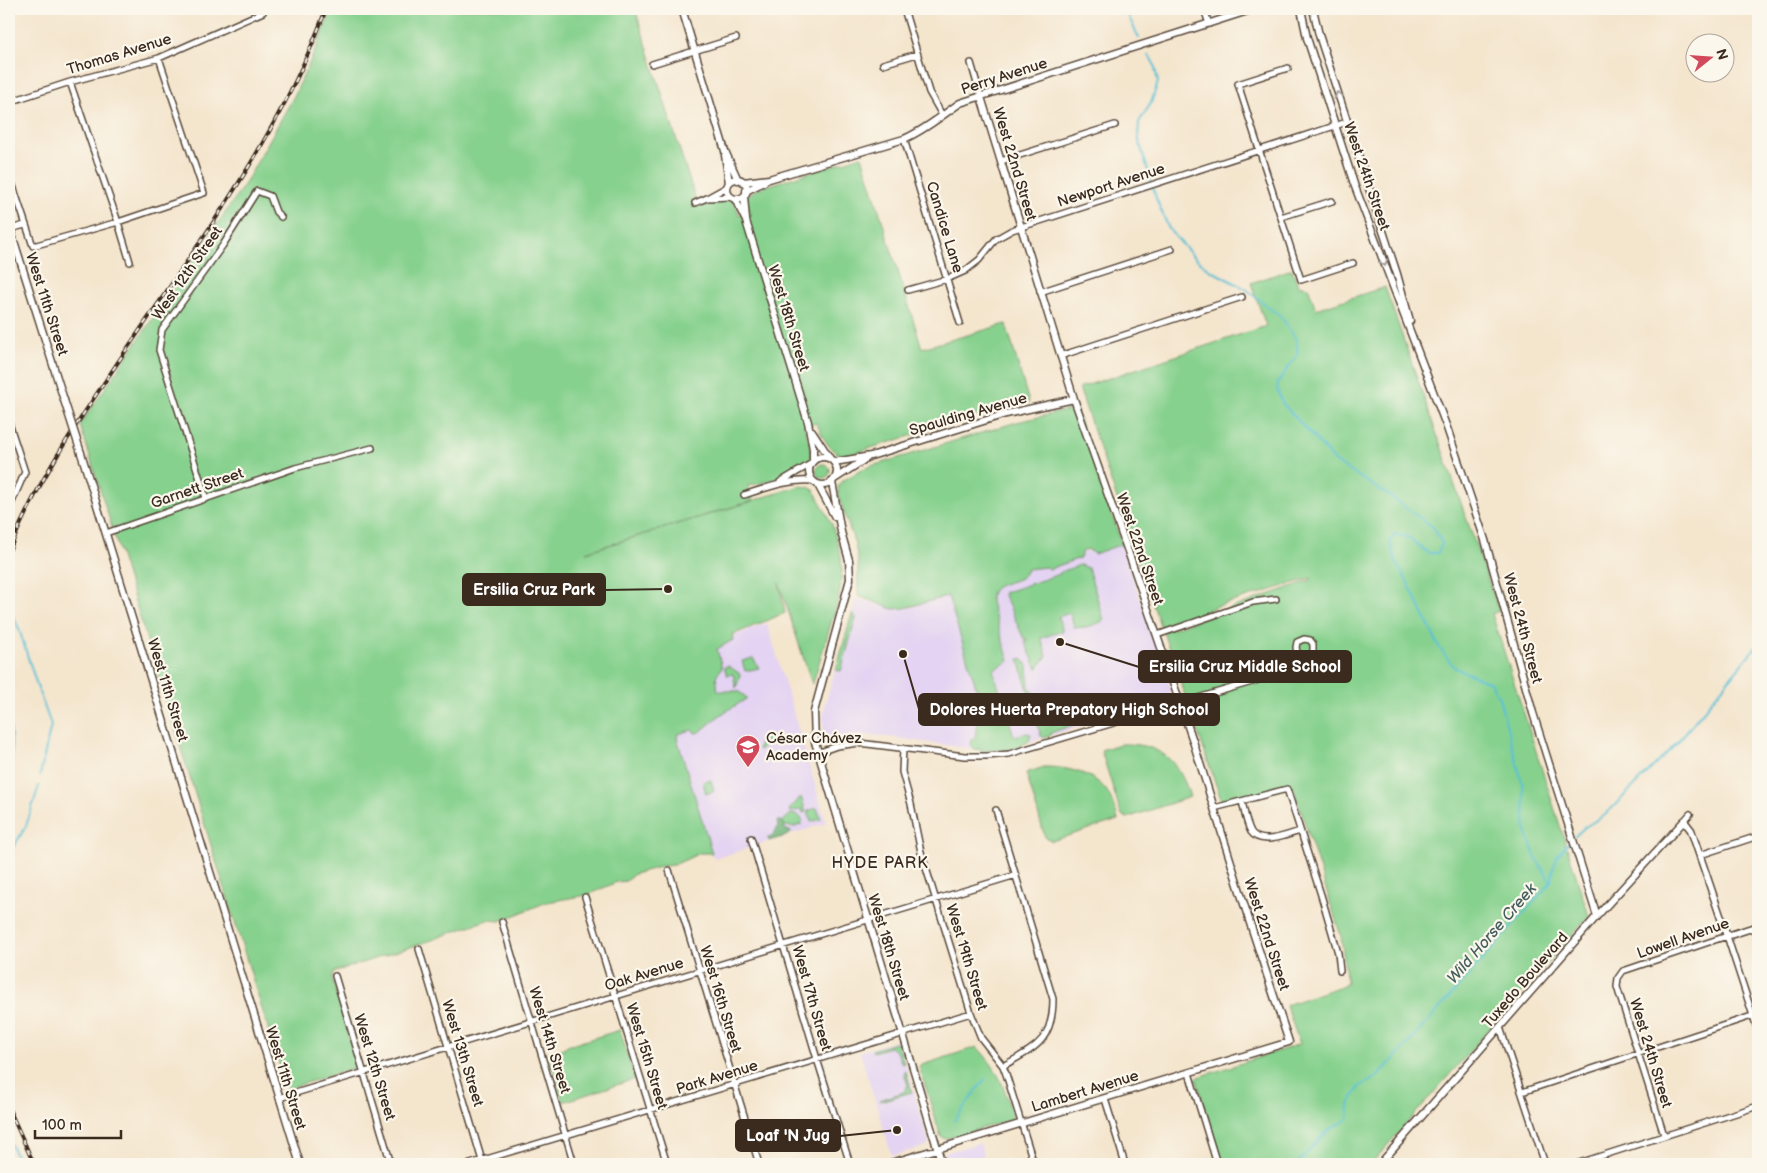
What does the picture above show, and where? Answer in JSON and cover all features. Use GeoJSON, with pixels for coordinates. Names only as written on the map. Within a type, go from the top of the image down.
{"type":"FeatureCollection","features":[{"type":"Feature","properties":{"kind":"street"},"geometry":{"type":"LineString","coordinates":[[682,9],[725,151],[741,181],[745,193],[740,199],[708,198]]}},
{"type":"Feature","properties":{"kind":"street"},"geometry":{"type":"LineString","coordinates":[[904,9],[929,92],[942,115]]}},
{"type":"Feature","properties":{"kind":"street"},"geometry":{"type":"LineString","coordinates":[[1204,9],[1209,24]]}},
{"type":"Feature","properties":{"kind":"street","name":"Perry Avenue"},"geometry":{"type":"LineString","coordinates":[[741,181],[769,179],[917,134],[960,103],[1254,9]]}},
{"type":"Feature","properties":{"kind":"street","name":"West 24th Street"},"geometry":{"type":"LineString","coordinates":[[1301,9],[1307,38],[1354,184],[1418,349],[1485,540],[1533,713],[1597,916]]}},
{"type":"Feature","properties":{"kind":"street","name":"West 24th Street"},"geometry":{"type":"LineString","coordinates":[[1313,9],[1319,35],[1398,274],[1418,349]]}},
{"type":"Feature","properties":{"kind":"street","name":"Thomas Avenue"},"geometry":{"type":"LineString","coordinates":[[9,102],[70,82],[159,58],[263,12]]}},
{"type":"Feature","properties":{"kind":"street"},"geometry":{"type":"LineString","coordinates":[[652,64],[736,38]]}},
{"type":"Feature","properties":{"kind":"street"},"geometry":{"type":"LineString","coordinates":[[883,64],[918,54]]}},
{"type":"Feature","properties":{"kind":"street"},"geometry":{"type":"LineString","coordinates":[[9,174],[33,246],[118,222],[204,194],[159,58]]}},
{"type":"Feature","properties":{"kind":"street","name":"West 22nd Street"},"geometry":{"type":"LineString","coordinates":[[971,63],[1074,399],[1132,560],[1180,702],[1290,1042]]}},
{"type":"Feature","properties":{"kind":"street"},"geometry":{"type":"LineString","coordinates":[[1288,68],[1238,84],[1301,280],[1353,263]]}},
{"type":"Feature","properties":{"kind":"street"},"geometry":{"type":"LineString","coordinates":[[70,82],[130,262]]}},
{"type":"Feature","properties":{"kind":"street","name":"Newport Avenue"},"geometry":{"type":"LineString","coordinates":[[908,290],[947,278],[972,267],[996,239],[1021,227],[1347,122]]}},
{"type":"Feature","properties":{"kind":"street"},"geometry":{"type":"LineString","coordinates":[[1001,161],[1115,125]]}},
{"type":"Feature","properties":{"kind":"street","name":"Candice Lane"},"geometry":{"type":"LineString","coordinates":[[904,138],[960,323]]}},
{"type":"Feature","properties":{"kind":"street"},"geometry":{"type":"LineString","coordinates":[[725,151],[727,193],[732,198]]}},
{"type":"Feature","properties":{"kind":"street","name":"Perry Avenue"},"geometry":{"type":"LineString","coordinates":[[745,193],[769,179]]}},
{"type":"Feature","properties":{"kind":"street"},"geometry":{"type":"LineString","coordinates":[[695,202],[708,198],[734,180],[741,181]]}},
{"type":"Feature","properties":{"kind":"street","name":"West 12th Street"},"geometry":{"type":"LineString","coordinates":[[206,498],[159,350],[162,330],[222,245],[257,191],[270,196],[276,212],[281,217]]}},
{"type":"Feature","properties":{"kind":"street","name":"West 18th Street"},"geometry":{"type":"LineString","coordinates":[[745,193],[746,221]]}},
{"type":"Feature","properties":{"kind":"street","name":"West 18th Street"},"geometry":{"type":"LineString","coordinates":[[732,198],[746,221],[808,422],[813,449],[811,462]]}},
{"type":"Feature","properties":{"kind":"street"},"geometry":{"type":"LineString","coordinates":[[1281,217],[1332,201]]}},
{"type":"Feature","properties":{"kind":"street"},"geometry":{"type":"LineString","coordinates":[[10,227],[25,225]]}},
{"type":"Feature","properties":{"kind":"street","name":"West 11th Street"},"geometry":{"type":"LineString","coordinates":[[10,227],[300,1164]]}},
{"type":"Feature","properties":{"kind":"street"},"geometry":{"type":"LineString","coordinates":[[1040,292],[1172,249]]}},
{"type":"Feature","properties":{"kind":"street"},"geometry":{"type":"LineString","coordinates":[[1060,356],[1242,297]]}},
{"type":"Feature","properties":{"kind":"street","name":"Spaulding Avenue"},"geometry":{"type":"LineString","coordinates":[[831,460],[871,456],[1006,414],[1074,399]]}},
{"type":"Feature","properties":{"kind":"street","name":"West 18th Street"},"geometry":{"type":"LineString","coordinates":[[808,422],[831,460]]}},
{"type":"Feature","properties":{"kind":"street"},"geometry":{"type":"LineString","coordinates":[[9,423],[25,472],[9,509]]}},
{"type":"Feature","properties":{"kind":"street","name":"Garnett Street"},"geometry":{"type":"LineString","coordinates":[[106,533],[295,468],[372,448]]}},
{"type":"Feature","properties":{"kind":"street"},"geometry":{"type":"LineString","coordinates":[[744,495],[771,486],[802,480],[827,485],[833,480],[837,470],[831,460],[820,456],[771,486]]}},
{"type":"Feature","properties":{"kind":"street","name":"Spaulding Avenue"},"geometry":{"type":"LineString","coordinates":[[833,480],[871,456]]}},
{"type":"Feature","properties":{"kind":"street"},"geometry":{"type":"LineString","coordinates":[[811,462],[808,474],[815,483]]}},
{"type":"Feature","properties":{"kind":"street","name":"West 18th Street"},"geometry":{"type":"LineString","coordinates":[[833,480],[850,579],[814,712],[817,753],[942,1164]]}},
{"type":"Feature","properties":{"kind":"street","name":"West 18th Street"},"geometry":{"type":"LineString","coordinates":[[815,483],[831,508],[841,532]]}},
{"type":"Feature","properties":{"kind":"street"},"geometry":{"type":"LineString","coordinates":[[1156,635],[1254,602],[1276,599]]}},
{"type":"Feature","properties":{"kind":"street"},"geometry":{"type":"LineString","coordinates":[[817,753],[837,746],[859,743],[965,756],[1009,754],[1302,666],[1307,664],[1313,656],[1314,648],[1310,640],[1304,639],[1296,642],[1302,666]]}},
{"type":"Feature","properties":{"kind":"street","name":"West 19th Street"},"geometry":{"type":"LineString","coordinates":[[903,748],[902,772],[921,852],[971,1013],[981,1038],[1003,1066],[1034,1164]]}},
{"type":"Feature","properties":{"kind":"street"},"geometry":{"type":"LineString","coordinates":[[1214,808],[1287,789],[1338,953],[1340,970]]}},
{"type":"Feature","properties":{"kind":"street"},"geometry":{"type":"LineString","coordinates":[[1242,801],[1251,831],[1256,837],[1260,839],[1272,838],[1300,831]]}},
{"type":"Feature","properties":{"kind":"street"},"geometry":{"type":"LineString","coordinates":[[996,810],[1053,999],[1053,1015],[1048,1031],[1036,1047],[1003,1066]]}},
{"type":"Feature","properties":{"kind":"street","name":"Tuxedo Boulevard"},"geometry":{"type":"LineString","coordinates":[[1380,1164],[1597,916],[1690,814]]}},
{"type":"Feature","properties":{"kind":"street"},"geometry":{"type":"LineString","coordinates":[[1684,821],[1691,830],[1700,855],[1756,1015],[1758,1031]]}},
{"type":"Feature","properties":{"kind":"street"},"geometry":{"type":"LineString","coordinates":[[1700,855],[1758,836]]}},
{"type":"Feature","properties":{"kind":"street","name":"West 17th Street"},"geometry":{"type":"LineString","coordinates":[[751,838],[850,1164]]}},
{"type":"Feature","properties":{"kind":"street","name":"West 16th Street"},"geometry":{"type":"LineString","coordinates":[[669,870],[759,1164]]}},
{"type":"Feature","properties":{"kind":"street","name":"Oak Avenue"},"geometry":{"type":"LineString","coordinates":[[279,1098],[1016,875]]}},
{"type":"Feature","properties":{"kind":"street","name":"West 15th Street"},"geometry":{"type":"LineString","coordinates":[[585,897],[667,1164]]}},
{"type":"Feature","properties":{"kind":"street","name":"West 14th Street"},"geometry":{"type":"LineString","coordinates":[[502,922],[574,1164]]}},
{"type":"Feature","properties":{"kind":"street","name":"Lowell Avenue"},"geometry":{"type":"LineString","coordinates":[[1618,978],[1623,971],[1758,926]]}},
{"type":"Feature","properties":{"kind":"street","name":"West 13th Street"},"geometry":{"type":"LineString","coordinates":[[419,949],[483,1162]]}},
{"type":"Feature","properties":{"kind":"street","name":"West 12th Street"},"geometry":{"type":"LineString","coordinates":[[335,976],[391,1164]]}},
{"type":"Feature","properties":{"kind":"street","name":"West 24th Street"},"geometry":{"type":"LineString","coordinates":[[1618,978],[1617,987],[1664,1136]]}},
{"type":"Feature","properties":{"kind":"street","name":"Park Avenue"},"geometry":{"type":"LineString","coordinates":[[470,1164],[483,1162],[971,1013]]}},
{"type":"Feature","properties":{"kind":"street"},"geometry":{"type":"LineString","coordinates":[[1522,1092],[1756,1015]]}},
{"type":"Feature","properties":{"kind":"street"},"geometry":{"type":"LineString","coordinates":[[1500,1027],[1545,1164]]}},
{"type":"Feature","properties":{"kind":"street","name":"Lambert Avenue"},"geometry":{"type":"LineString","coordinates":[[888,1164],[1290,1042]]}},
{"type":"Feature","properties":{"kind":"street"},"geometry":{"type":"LineString","coordinates":[[1189,1073],[1217,1164]]}},
{"type":"Feature","properties":{"kind":"street"},"geometry":{"type":"LineString","coordinates":[[1105,1099],[1125,1164]]}},
{"type":"Feature","properties":{"kind":"street"},"geometry":{"type":"LineString","coordinates":[[1576,1164],[1758,1106]]}},
{"type":"Feature","properties":{"kind":"shaded area"},"geometry":{"type":"Polygon","coordinates":[[[1120,541],[1171,689],[1169,696],[1159,702],[997,752],[977,750],[984,698],[951,594],[1120,541]]]}},
{"type":"Feature","properties":{"kind":"shaded area"},"geometry":{"type":"Polygon","coordinates":[[[948,596],[980,700],[974,749],[860,734],[826,740],[824,738],[823,719],[825,705],[856,598],[893,609],[905,609],[948,596]]]}},
{"type":"Feature","properties":{"kind":"shaded area","name":"César Chávez Academy"},"geometry":{"type":"Polygon","coordinates":[[[767,623],[826,823],[714,859],[674,732],[707,646],[767,623]]]}},
{"type":"Feature","properties":{"kind":"shaded area"},"geometry":{"type":"Polygon","coordinates":[[[896,1041],[899,1043],[929,1141],[927,1146],[892,1156],[860,1052],[896,1041]]]}},
{"type":"Feature","properties":{"kind":"shaded area"},"geometry":{"type":"Polygon","coordinates":[[[980,1143],[986,1164],[948,1164],[944,1153],[980,1143]]]}},
{"type":"Feature","properties":{"kind":"green space"},"geometry":{"type":"Polygon","coordinates":[[[332,9],[635,9],[698,207],[718,200],[728,199],[735,204],[739,215],[750,210],[746,203],[747,196],[757,189],[862,156],[922,348],[1006,324],[1029,402],[1014,404],[845,456],[830,447],[816,423],[804,426],[809,441],[811,457],[805,464],[791,474],[748,486],[753,501],[800,486],[814,490],[832,524],[841,556],[842,571],[839,597],[812,684],[779,583],[785,613],[732,635],[733,640],[717,649],[722,668],[716,676],[718,691],[738,691],[746,699],[719,716],[700,732],[695,733],[692,730],[678,734],[677,738],[712,853],[700,853],[674,865],[634,874],[626,881],[617,882],[587,895],[547,902],[500,921],[488,920],[334,972],[332,978],[357,1067],[287,1089],[80,425],[246,182],[294,96],[332,9]]]}},
{"type":"Feature","properties":{"kind":"green space"},"geometry":{"type":"Polygon","coordinates":[[[1292,269],[1298,285],[1308,287],[1316,309],[1385,287],[1499,611],[1492,614],[1589,916],[1371,1164],[1222,1164],[1196,1078],[1300,1044],[1286,1005],[1347,984],[1341,936],[1293,786],[1222,802],[1163,632],[1311,580],[1311,578],[1215,607],[1162,631],[1079,388],[1266,326],[1251,283],[1292,269]]]}},
{"type":"Feature","properties":{"kind":"green space"},"geometry":{"type":"Polygon","coordinates":[[[1076,410],[1122,544],[1094,554],[1088,549],[1083,551],[1080,558],[1049,569],[1046,567],[1027,569],[1019,579],[994,589],[991,594],[991,602],[1009,661],[993,670],[1014,736],[1031,734],[1029,741],[1016,748],[994,751],[972,749],[971,741],[975,738],[980,700],[948,596],[905,608],[893,609],[858,596],[858,561],[855,544],[839,498],[838,487],[842,481],[865,468],[1017,422],[1076,410]]]}},
{"type":"Feature","properties":{"kind":"green space"},"geometry":{"type":"Polygon","coordinates":[[[823,464],[828,466],[830,471],[828,476],[823,478],[818,476],[816,471],[818,466],[823,464]]]}},
{"type":"Feature","properties":{"kind":"green space"},"geometry":{"type":"Polygon","coordinates":[[[1080,565],[1088,568],[1104,620],[1090,626],[1074,627],[1070,613],[1058,617],[1063,631],[1041,638],[1047,656],[1037,669],[1025,642],[1028,642],[1027,639],[1024,639],[1003,593],[1060,574],[1060,572],[1080,565]]]}},
{"type":"Feature","properties":{"kind":"green space"},"geometry":{"type":"Polygon","coordinates":[[[852,614],[856,618],[841,671],[836,670],[852,614]]]}},
{"type":"Feature","properties":{"kind":"green space"},"geometry":{"type":"Polygon","coordinates":[[[753,658],[759,668],[745,671],[742,661],[753,658]]]}},
{"type":"Feature","properties":{"kind":"green space"},"geometry":{"type":"Polygon","coordinates":[[[1022,658],[1028,667],[1029,688],[1038,696],[1030,698],[1019,659],[1022,658]]]}},
{"type":"Feature","properties":{"kind":"green space"},"geometry":{"type":"Polygon","coordinates":[[[728,666],[739,673],[740,676],[736,688],[733,674],[727,675],[724,667],[728,666]]]}},
{"type":"Feature","properties":{"kind":"green space"},"geometry":{"type":"Polygon","coordinates":[[[1041,708],[1041,716],[1050,723],[1055,723],[1069,712],[1073,725],[1051,733],[1050,736],[1044,738],[1041,736],[1033,709],[1041,708]]]}},
{"type":"Feature","properties":{"kind":"green space"},"geometry":{"type":"Polygon","coordinates":[[[762,734],[771,736],[771,738],[760,750],[758,749],[762,734]]]}},
{"type":"Feature","properties":{"kind":"green space"},"geometry":{"type":"Polygon","coordinates":[[[1120,744],[1134,744],[1146,747],[1166,756],[1180,773],[1190,797],[1127,818],[1121,814],[1101,750],[1120,744]]]}},
{"type":"Feature","properties":{"kind":"green space"},"geometry":{"type":"Polygon","coordinates":[[[1044,767],[1070,770],[1094,779],[1108,793],[1118,820],[1052,841],[1045,837],[1026,773],[1044,767]]]}},
{"type":"Feature","properties":{"kind":"green space"},"geometry":{"type":"Polygon","coordinates":[[[711,780],[714,791],[706,794],[703,782],[711,780]]]}},
{"type":"Feature","properties":{"kind":"green space"},"geometry":{"type":"Polygon","coordinates":[[[801,797],[806,812],[803,813],[802,809],[791,812],[789,810],[801,797]]]}},
{"type":"Feature","properties":{"kind":"green space"},"geometry":{"type":"Polygon","coordinates":[[[817,808],[821,819],[811,822],[808,811],[817,808]]]}},
{"type":"Feature","properties":{"kind":"green space"},"geometry":{"type":"Polygon","coordinates":[[[791,814],[798,815],[802,819],[802,824],[795,827],[784,826],[782,822],[791,814]]]}},
{"type":"Feature","properties":{"kind":"green space"},"geometry":{"type":"Polygon","coordinates":[[[777,821],[784,823],[785,829],[792,832],[786,836],[769,841],[768,837],[772,836],[778,827],[777,821]]]}},
{"type":"Feature","properties":{"kind":"green space"},"geometry":{"type":"Polygon","coordinates":[[[620,1030],[635,1079],[563,1102],[548,1053],[620,1030]]]}},
{"type":"Feature","properties":{"kind":"green space"},"geometry":{"type":"Polygon","coordinates":[[[895,1043],[898,1044],[904,1063],[902,1064],[897,1052],[890,1047],[873,1052],[872,1050],[895,1043]]]}},
{"type":"Feature","properties":{"kind":"green space"},"geometry":{"type":"Polygon","coordinates":[[[977,1047],[996,1071],[1013,1116],[1011,1120],[945,1139],[941,1137],[919,1066],[977,1047]]]}},
{"type":"Feature","properties":{"kind":"green space"},"geometry":{"type":"Polygon","coordinates":[[[906,1071],[912,1092],[880,1101],[880,1099],[904,1092],[908,1085],[904,1073],[906,1071]]]}},
{"type":"Feature","properties":{"kind":"waterway"},"geometry":{"type":"LineString","coordinates":[[1125,9],[1139,38]]}},
{"type":"Feature","properties":{"kind":"waterway"},"geometry":{"type":"LineString","coordinates":[[1149,55],[1154,64],[1158,82],[1151,103],[1139,122],[1138,137],[1156,198],[1169,229],[1192,255],[1208,269],[1246,289],[1282,318],[1296,339],[1298,354],[1278,382],[1277,390],[1283,404],[1337,463],[1385,493],[1433,527],[1442,543],[1438,553],[1428,553],[1408,537],[1395,534],[1390,542],[1396,562],[1440,649],[1455,668],[1491,683],[1499,698],[1523,786],[1526,831],[1536,859],[1551,882]]}},
{"type":"Feature","properties":{"kind":"waterway"},"geometry":{"type":"LineString","coordinates":[[9,607],[19,629],[51,725],[40,775]]}},
{"type":"Feature","properties":{"kind":"waterway","name":"Wild Horse Creek"},"geometry":{"type":"LineString","coordinates":[[1575,836],[1585,827],[1605,815],[1677,743],[1758,644]]}},
{"type":"Feature","properties":{"kind":"waterway"},"geometry":{"type":"LineString","coordinates":[[9,696],[12,759],[9,787]]}},
{"type":"Feature","properties":{"kind":"waterway"},"geometry":{"type":"LineString","coordinates":[[13,848],[26,826],[39,786]]}},
{"type":"Feature","properties":{"kind":"waterway","name":"Wild Horse Creek"},"geometry":{"type":"LineString","coordinates":[[1297,1164],[1327,1131],[1348,1119],[1349,1105],[1359,1087],[1377,1077],[1551,882],[1556,857],[1571,840]]}},
{"type":"Feature","properties":{"kind":"waterway"},"geometry":{"type":"LineString","coordinates":[[954,1121],[985,1079]]}},
{"type":"Feature","properties":{"kind":"waterway"},"geometry":{"type":"LineString","coordinates":[[9,1141],[20,1164]]}},
{"type":"Feature","properties":{"kind":"railway"},"geometry":{"type":"LineString","coordinates":[[9,551],[19,527],[69,436],[201,241],[258,151],[306,58],[326,9]]}},
{"type":"Feature","properties":{"kind":"railway"},"geometry":{"type":"LineString","coordinates":[[9,1109],[34,1164]]}},
{"type":"Feature","properties":{"kind":"railway"},"geometry":{"type":"LineString","coordinates":[[1748,1164],[1758,1155]]}},
{"type":"Feature","properties":{"kind":"place","name":"Ersilia Cruz Park"},"geometry":{"type":"Point","coordinates":[668,589]}},
{"type":"Feature","properties":{"kind":"place","name":"Ersilia Cruz Middle School"},"geometry":{"type":"Point","coordinates":[1060,642]}},
{"type":"Feature","properties":{"kind":"place","name":"Dolores Huerta Prepatory High School"},"geometry":{"type":"Point","coordinates":[903,654]}},
{"type":"Feature","properties":{"kind":"place","name":"César Chávez Academy"},"geometry":{"type":"Point","coordinates":[748,768]}},
{"type":"Feature","properties":{"kind":"place","name":"Loaf 'N Jug"},"geometry":{"type":"Point","coordinates":[897,1130]}},
{"type":"Feature","properties":{"kind":"district","name":"HYDE PARK"},"geometry":{"type":"Point","coordinates":[880,862]}}]}
